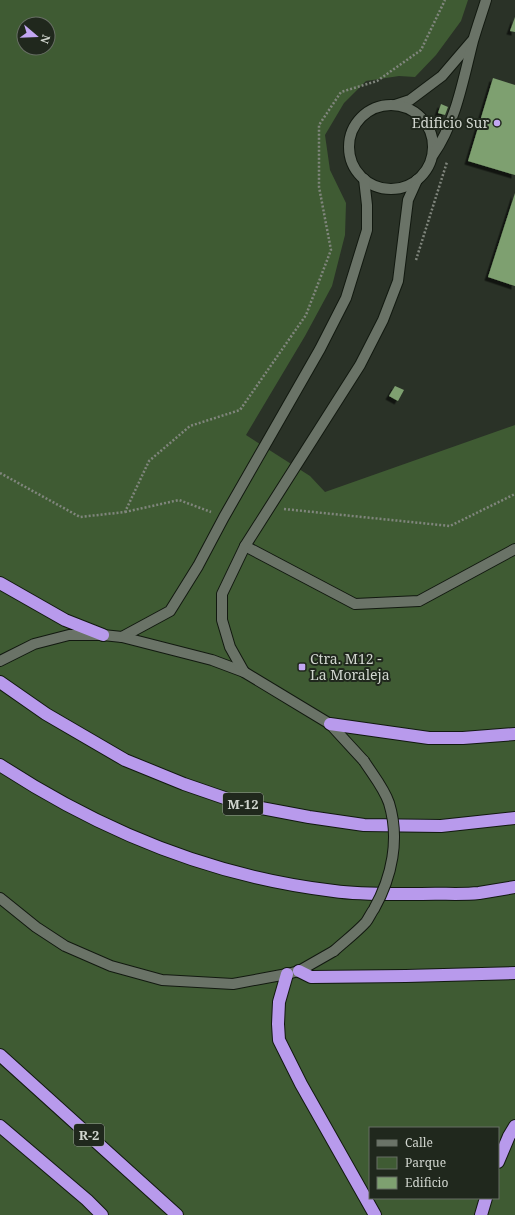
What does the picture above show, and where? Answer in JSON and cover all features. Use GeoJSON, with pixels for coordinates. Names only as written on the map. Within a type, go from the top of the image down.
{"type":"FeatureCollection","features":[{"type":"Feature","properties":{"kind":"highway"},"geometry":{"type":"LineString","coordinates":[[0,583],[65,620],[103,635]]}},
{"type":"Feature","properties":{"kind":"highway","name":"M-12"},"geometry":{"type":"LineString","coordinates":[[0,682],[46,714],[125,760],[184,784],[245,805],[309,817],[364,825],[441,826],[515,818]]}},
{"type":"Feature","properties":{"kind":"highway"},"geometry":{"type":"LineString","coordinates":[[330,724],[429,738],[463,738],[515,734]]}},
{"type":"Feature","properties":{"kind":"highway"},"geometry":{"type":"LineString","coordinates":[[0,765],[34,787],[104,824],[163,849],[207,864],[265,880],[335,892],[398,894],[478,893],[515,887]]}},
{"type":"Feature","properties":{"kind":"highway"},"geometry":{"type":"LineString","coordinates":[[299,971],[312,977],[515,973]]}},
{"type":"Feature","properties":{"kind":"highway"},"geometry":{"type":"LineString","coordinates":[[287,974],[279,1002],[279,1040],[286,1057],[304,1090],[375,1215]]}},
{"type":"Feature","properties":{"kind":"highway","name":"R-2"},"geometry":{"type":"LineString","coordinates":[[0,1055],[177,1215]]}},
{"type":"Feature","properties":{"kind":"highway"},"geometry":{"type":"LineString","coordinates":[[0,1126],[87,1200],[102,1215]]}},
{"type":"Feature","properties":{"kind":"highway"},"geometry":{"type":"LineString","coordinates":[[499,1160],[515,1126]]}},
{"type":"Feature","properties":{"kind":"highway"},"geometry":{"type":"LineString","coordinates":[[481,1215],[486,1199]]}},
{"type":"Feature","properties":{"kind":"street"},"geometry":{"type":"LineString","coordinates":[[474,39],[442,76],[410,100],[395,105],[380,107],[367,113],[356,124],[350,138],[350,153],[355,168],[364,179],[377,186],[390,189],[404,187],[417,180],[424,173],[441,143],[461,92],[474,39],[486,0]]}},
{"type":"Feature","properties":{"kind":"street"},"geometry":{"type":"LineString","coordinates":[[395,105],[412,111],[425,122],[432,138],[433,155]]}},
{"type":"Feature","properties":{"kind":"street"},"geometry":{"type":"LineString","coordinates":[[122,637],[170,611],[198,566],[224,517],[320,349],[346,298],[366,230],[367,205],[364,179]]}},
{"type":"Feature","properties":{"kind":"street"},"geometry":{"type":"LineString","coordinates":[[244,672],[230,647],[222,620],[222,594],[244,546],[270,508],[360,365],[383,320],[398,281],[408,200],[417,180]]}},
{"type":"Feature","properties":{"kind":"street"},"geometry":{"type":"LineString","coordinates":[[244,546],[355,604],[419,601],[515,549]]}},
{"type":"Feature","properties":{"kind":"street"},"geometry":{"type":"LineString","coordinates":[[0,661],[34,644],[69,635],[103,635],[122,637],[212,660],[244,672],[330,724],[364,761],[382,788],[389,802],[392,817],[394,845],[390,874],[380,898],[366,922],[334,950],[299,971],[233,984],[162,980],[111,966],[65,946],[36,927],[0,900]]}},
{"type":"Feature","properties":{"kind":"path"},"geometry":{"type":"LineString","coordinates":[[125,512],[149,461],[190,426],[240,410],[306,315],[332,250],[319,187],[319,125],[341,92],[377,81],[421,50],[445,0]]}},
{"type":"Feature","properties":{"kind":"path"},"geometry":{"type":"LineString","coordinates":[[0,473],[80,517],[125,512],[179,500],[224,517]]}},
{"type":"Feature","properties":{"kind":"path"},"geometry":{"type":"LineString","coordinates":[[270,508],[450,526],[515,494]]}},
{"type":"Feature","properties":{"kind":"green space"},"geometry":{"type":"Polygon","coordinates":[[[0,0],[468,0],[461,21],[436,55],[415,77],[399,76],[366,81],[344,103],[325,135],[330,170],[346,203],[345,235],[332,286],[305,336],[246,435],[310,476],[325,492],[515,425],[515,1215],[0,1215],[0,0]]]}},
{"type":"Feature","properties":{"kind":"building"},"geometry":{"type":"Polygon","coordinates":[[[515,17],[515,32],[510,31],[515,17]]]}},
{"type":"Feature","properties":{"kind":"building","name":"Edificio Sur"},"geometry":{"type":"Polygon","coordinates":[[[493,78],[515,85],[515,175],[468,161],[493,78]]]}},
{"type":"Feature","properties":{"kind":"building"},"geometry":{"type":"Polygon","coordinates":[[[441,104],[448,107],[445,115],[438,113],[441,104]]]}},
{"type":"Feature","properties":{"kind":"building"},"geometry":{"type":"Polygon","coordinates":[[[515,193],[515,286],[488,277],[515,193]]]}},
{"type":"Feature","properties":{"kind":"building"},"geometry":{"type":"Polygon","coordinates":[[[395,386],[404,390],[398,401],[389,396],[395,386]]]}},
{"type":"Feature","properties":{"kind":"place","name":"Edificio Sur"},"geometry":{"type":"Point","coordinates":[497,123]}},
{"type":"Feature","properties":{"kind":"place","name":"Ctra. M12 - La Moraleja"},"geometry":{"type":"Point","coordinates":[302,667]}}]}
